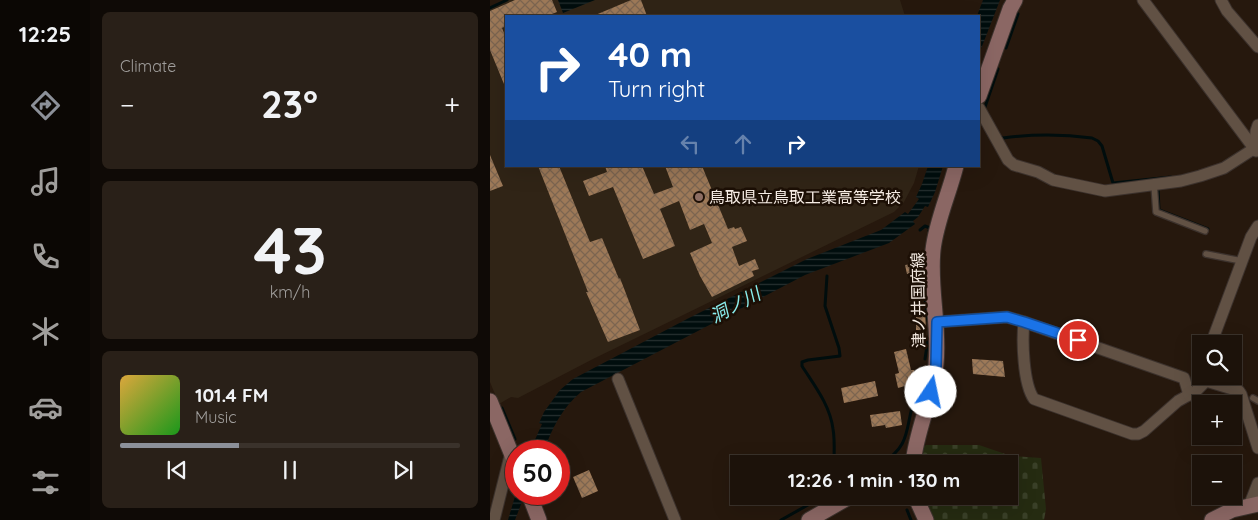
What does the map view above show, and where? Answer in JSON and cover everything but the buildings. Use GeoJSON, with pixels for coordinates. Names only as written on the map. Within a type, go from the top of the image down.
{"type":"FeatureCollection","features":[{"type":"Feature","properties":{"kind":"main road"},"geometry":{"type":"LineString","coordinates":[[980,93],[1010,9],[1015,0]]}},
{"type":"Feature","properties":{"kind":"main road","name":"津ノ井国府線"},"geometry":{"type":"LineString","coordinates":[[913,455],[931,392],[936,366],[937,322],[933,279],[933,251],[956,167]]}},
{"type":"Feature","properties":{"kind":"main road"},"geometry":{"type":"LineString","coordinates":[[490,401],[506,440]]}},
{"type":"Feature","properties":{"kind":"main road"},"geometry":{"type":"LineString","coordinates":[[533,505],[539,520]]}},
{"type":"Feature","properties":{"kind":"main road"},"geometry":{"type":"LineString","coordinates":[[809,520],[835,505]]}},
{"type":"Feature","properties":{"kind":"main road"},"geometry":{"type":"LineString","coordinates":[[919,505],[926,520]]}},
{"type":"Feature","properties":{"kind":"main road"},"geometry":{"type":"LineString","coordinates":[[1212,520],[1232,510],[1253,505]]}},
{"type":"Feature","properties":{"kind":"street"},"geometry":{"type":"LineString","coordinates":[[1143,0],[1256,151]]}},
{"type":"Feature","properties":{"kind":"street"},"geometry":{"type":"LineString","coordinates":[[1221,0],[1227,11],[1258,47]]}},
{"type":"Feature","properties":{"kind":"street"},"geometry":{"type":"LineString","coordinates":[[980,110],[1008,160],[1014,165],[1038,172],[1053,180],[1105,191],[1181,181],[1212,173],[1256,151]]}},
{"type":"Feature","properties":{"kind":"street"},"geometry":{"type":"LineString","coordinates":[[1256,151],[1256,131],[1258,125]]}},
{"type":"Feature","properties":{"kind":"street"},"geometry":{"type":"LineString","coordinates":[[1214,335],[1242,261],[1254,240],[1258,226]]}},
{"type":"Feature","properties":{"kind":"street"},"geometry":{"type":"LineString","coordinates":[[937,322],[1007,317],[1184,378],[1189,395]]}},
{"type":"Feature","properties":{"kind":"street"},"geometry":{"type":"LineString","coordinates":[[1024,322],[1023,334],[1028,388],[1034,399],[1099,423],[1138,434],[1178,401],[1189,395],[1199,385]]}},
{"type":"Feature","properties":{"kind":"street"},"geometry":{"type":"LineString","coordinates":[[618,379],[675,520]]}},
{"type":"Feature","properties":{"kind":"street"},"geometry":{"type":"LineString","coordinates":[[1224,385],[1239,391],[1251,399],[1258,448]]}},
{"type":"Feature","properties":{"kind":"street"},"geometry":{"type":"LineString","coordinates":[[1253,505],[1258,483]]}},
{"type":"Feature","properties":{"kind":"street"},"geometry":{"type":"LineString","coordinates":[[494,520],[505,486]]}},
{"type":"Feature","properties":{"kind":"lane"},"geometry":{"type":"LineString","coordinates":[[1154,184],[1156,212],[1205,230]]}},
{"type":"Feature","properties":{"kind":"lane"},"geometry":{"type":"LineString","coordinates":[[1206,254],[1242,261]]}},
{"type":"Feature","properties":{"kind":"shaded area","name":"鳥取県立鳥取工業高等学校"},"geometry":{"type":"Polygon","coordinates":[[[505,0],[900,0],[905,15],[505,15],[505,167],[919,167],[914,183],[904,202],[894,212],[593,359],[518,398],[511,397],[499,404],[490,382],[490,7],[505,0]]]}},
{"type":"Feature","properties":{"kind":"green space"},"geometry":{"type":"Polygon","coordinates":[[[926,445],[979,445],[1008,455],[919,455],[919,451],[926,445]]]}},
{"type":"Feature","properties":{"kind":"green space"},"geometry":{"type":"Polygon","coordinates":[[[1018,456],[1041,458],[1046,509],[1044,520],[934,520],[924,505],[1018,505],[1018,456]]]}},
{"type":"Feature","properties":{"kind":"water"},"geometry":{"type":"Polygon","coordinates":[[[558,0],[595,0],[563,13],[558,0]]]}},
{"type":"Feature","properties":{"kind":"water"},"geometry":{"type":"Polygon","coordinates":[[[983,0],[1000,0],[980,51],[980,15],[977,15],[983,0]]]}},
{"type":"Feature","properties":{"kind":"water","name":"洞ノ川"},"geometry":{"type":"Polygon","coordinates":[[[928,167],[943,167],[928,207],[925,206],[913,221],[915,224],[889,243],[805,275],[581,392],[558,419],[548,440],[535,440],[542,424],[539,423],[544,412],[560,390],[573,379],[807,259],[881,230],[905,212],[908,214],[919,199],[916,197],[928,167]]]}},
{"type":"Feature","properties":{"kind":"water"},"geometry":{"type":"Polygon","coordinates":[[[512,505],[521,505],[515,520],[508,520],[512,505]]]}},
{"type":"Feature","properties":{"kind":"waterway"},"geometry":{"type":"LineString","coordinates":[[490,8],[507,0]]}},
{"type":"Feature","properties":{"kind":"waterway"},"geometry":{"type":"LineString","coordinates":[[1006,48],[1018,14]]}},
{"type":"Feature","properties":{"kind":"waterway"},"geometry":{"type":"LineString","coordinates":[[985,107],[998,69]]}},
{"type":"Feature","properties":{"kind":"waterway"},"geometry":{"type":"LineString","coordinates":[[1001,137],[1048,135],[1092,138],[1102,146],[1113,183],[1171,177]]}},
{"type":"Feature","properties":{"kind":"waterway"},"geometry":{"type":"LineString","coordinates":[[1158,188],[1159,210],[1208,229]]}},
{"type":"Feature","properties":{"kind":"waterway"},"geometry":{"type":"LineString","coordinates":[[920,230],[925,226],[930,228],[929,231]]}},
{"type":"Feature","properties":{"kind":"waterway"},"geometry":{"type":"LineString","coordinates":[[924,260],[925,270]]}},
{"type":"Feature","properties":{"kind":"waterway"},"geometry":{"type":"LineString","coordinates":[[827,276],[825,306],[840,356],[808,360],[802,362],[802,366],[829,412],[834,433],[834,455]]}},
{"type":"Feature","properties":{"kind":"waterway"},"geometry":{"type":"LineString","coordinates":[[924,291],[928,321]]}},
{"type":"Feature","properties":{"kind":"waterway"},"geometry":{"type":"LineString","coordinates":[[925,359],[928,339]]}},
{"type":"Feature","properties":{"kind":"waterway"},"geometry":{"type":"LineString","coordinates":[[919,388],[922,368]]}},
{"type":"Feature","properties":{"kind":"waterway"},"geometry":{"type":"LineString","coordinates":[[893,455],[906,435],[915,398]]}},
{"type":"Feature","properties":{"kind":"waterway"},"geometry":{"type":"LineString","coordinates":[[502,408],[515,439]]}},
{"type":"Feature","properties":{"kind":"waterway"},"geometry":{"type":"LineString","coordinates":[[781,520],[808,505]]}},
{"type":"Feature","properties":{"kind":"waterway"},"geometry":{"type":"LineString","coordinates":[[907,510],[911,520]]}},
{"type":"Feature","properties":{"kind":"place","name":"鳥取県立鳥取工業高等学校"},"geometry":{"type":"Point","coordinates":[699,197]}},
{"type":"Feature","properties":{"kind":"route"},"geometry":{"type":"LineString","coordinates":[[931,392],[938,343],[937,322],[1007,317],[1078,340]]}}]}
